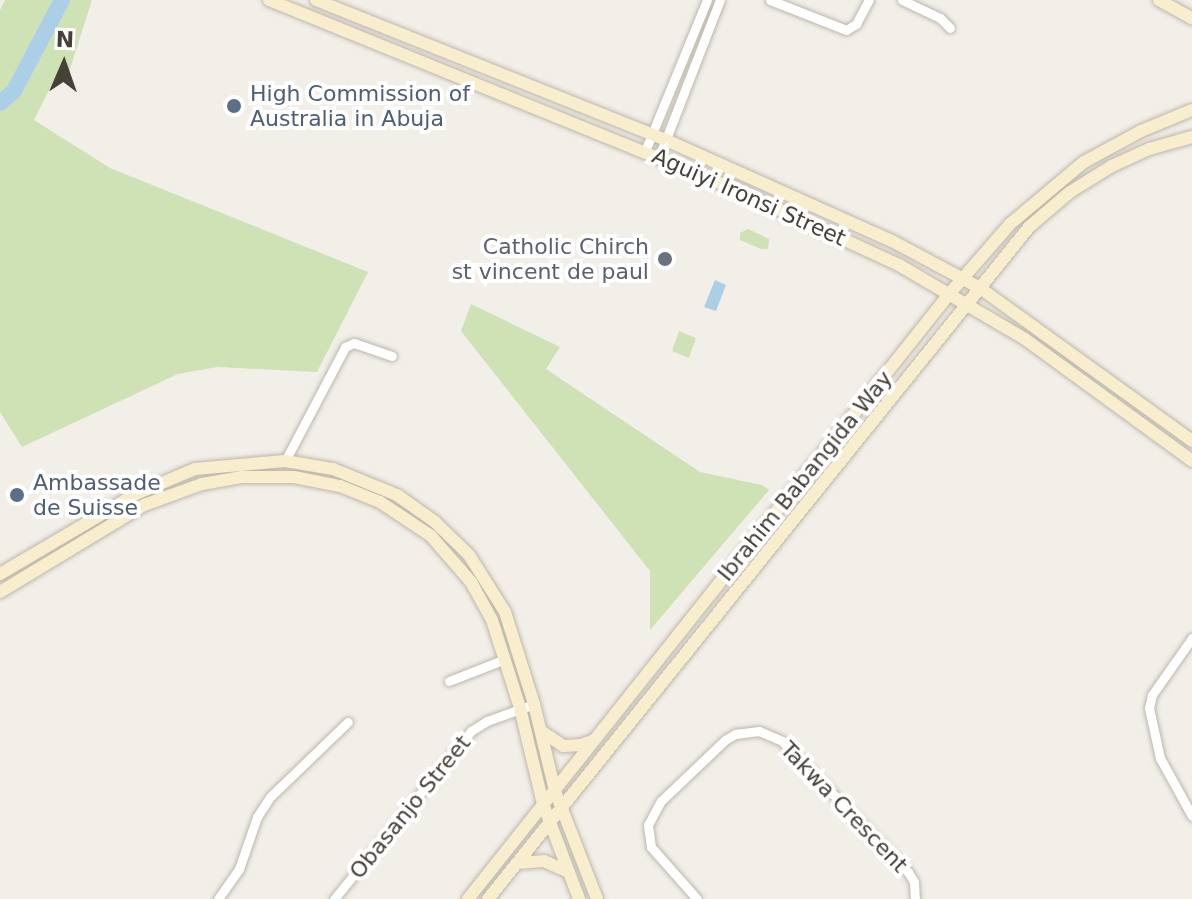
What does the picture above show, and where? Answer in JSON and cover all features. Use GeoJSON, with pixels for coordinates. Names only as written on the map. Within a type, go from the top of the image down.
{"type":"FeatureCollection","features":[{"type":"Feature","properties":{"kind":"main road","name":"Aguiyi Ironsi Street"},"geometry":{"type":"LineString","coordinates":[[269,0],[645,151],[823,227],[950,293],[1025,339],[1191,457]]}},
{"type":"Feature","properties":{"kind":"main road","name":"Aguiyi Ironsi Street"},"geometry":{"type":"LineString","coordinates":[[316,0],[796,195],[963,278],[1192,441]]}},
{"type":"Feature","properties":{"kind":"main road"},"geometry":{"type":"LineString","coordinates":[[1159,0],[1192,18]]}},
{"type":"Feature","properties":{"kind":"main road","name":"Ibrahim Babangida Way"},"geometry":{"type":"LineString","coordinates":[[468,899],[950,293],[1010,224],[1058,180],[1111,146],[1192,110]]}},
{"type":"Feature","properties":{"kind":"main road","name":"Ibrahim Babangida Way"},"geometry":{"type":"LineString","coordinates":[[488,899],[1029,227],[1070,192],[1130,157],[1192,137]]}},
{"type":"Feature","properties":{"kind":"main road"},"geometry":{"type":"LineString","coordinates":[[0,574],[136,494],[173,477],[217,465],[285,461],[333,469],[376,485],[419,509],[451,536],[481,571],[505,612],[534,704],[555,791],[597,899]]}},
{"type":"Feature","properties":{"kind":"main road"},"geometry":{"type":"LineString","coordinates":[[0,592],[144,505],[177,491],[242,477],[294,477],[361,493],[399,512],[431,536],[481,599],[520,708],[543,804],[579,899]]}},
{"type":"Feature","properties":{"kind":"main road"},"geometry":{"type":"LineString","coordinates":[[541,731],[563,746],[581,745],[597,738]]}},
{"type":"Feature","properties":{"kind":"main road"},"geometry":{"type":"LineString","coordinates":[[517,863],[544,861],[569,872]]}},
{"type":"Feature","properties":{"kind":"street"},"geometry":{"type":"LineString","coordinates":[[645,151],[707,0]]}},
{"type":"Feature","properties":{"kind":"street"},"geometry":{"type":"LineString","coordinates":[[659,157],[720,0]]}},
{"type":"Feature","properties":{"kind":"street"},"geometry":{"type":"LineString","coordinates":[[770,0],[846,30],[852,29],[869,0]]}},
{"type":"Feature","properties":{"kind":"street"},"geometry":{"type":"LineString","coordinates":[[902,0],[940,18],[950,28]]}},
{"type":"Feature","properties":{"kind":"street"},"geometry":{"type":"LineString","coordinates":[[285,461],[345,347],[354,343],[392,356]]}},
{"type":"Feature","properties":{"kind":"street"},"geometry":{"type":"LineString","coordinates":[[1192,638],[1152,695],[1149,708],[1160,758],[1192,816]]}},
{"type":"Feature","properties":{"kind":"street"},"geometry":{"type":"LineString","coordinates":[[449,681],[505,659]]}},
{"type":"Feature","properties":{"kind":"street","name":"Obasanjo Street"},"geometry":{"type":"LineString","coordinates":[[334,899],[471,731],[534,704]]}},
{"type":"Feature","properties":{"kind":"street"},"geometry":{"type":"LineString","coordinates":[[218,899],[239,869],[257,817],[270,797],[348,722]]}},
{"type":"Feature","properties":{"kind":"street","name":"Takwa Crescent"},"geometry":{"type":"LineString","coordinates":[[697,899],[651,847],[648,825],[661,801],[725,740],[735,734],[759,731],[782,741],[908,872],[914,882],[915,899]]}},
{"type":"Feature","properties":{"kind":"green space"},"geometry":{"type":"Polygon","coordinates":[[[5,0],[92,0],[69,72],[59,70],[34,120],[110,168],[368,272],[317,372],[217,367],[178,374],[22,447],[0,412],[0,10],[5,0]]]}},
{"type":"Feature","properties":{"kind":"green space"},"geometry":{"type":"Polygon","coordinates":[[[748,229],[769,239],[768,249],[740,240],[740,233],[748,229]]]}},
{"type":"Feature","properties":{"kind":"green space"},"geometry":{"type":"Polygon","coordinates":[[[471,304],[560,347],[546,369],[700,472],[762,485],[769,490],[650,630],[650,571],[461,331],[471,304]]]}},
{"type":"Feature","properties":{"kind":"green space"},"geometry":{"type":"Polygon","coordinates":[[[679,331],[696,338],[689,358],[672,351],[679,331]]]}},
{"type":"Feature","properties":{"kind":"water"},"geometry":{"type":"Polygon","coordinates":[[[715,280],[726,285],[716,311],[704,307],[715,280]]]}},
{"type":"Feature","properties":{"kind":"waterway"},"geometry":{"type":"LineString","coordinates":[[0,103],[14,91],[62,0]]}},
{"type":"Feature","properties":{"kind":"place","name":"High Commission of Australia in Abuja"},"geometry":{"type":"Point","coordinates":[234,106]}},
{"type":"Feature","properties":{"kind":"place","name":"Catholic Chirch st vincent de paul"},"geometry":{"type":"Point","coordinates":[665,259]}},
{"type":"Feature","properties":{"kind":"place","name":"Ambassade de Suisse"},"geometry":{"type":"Point","coordinates":[17,495]}}]}
